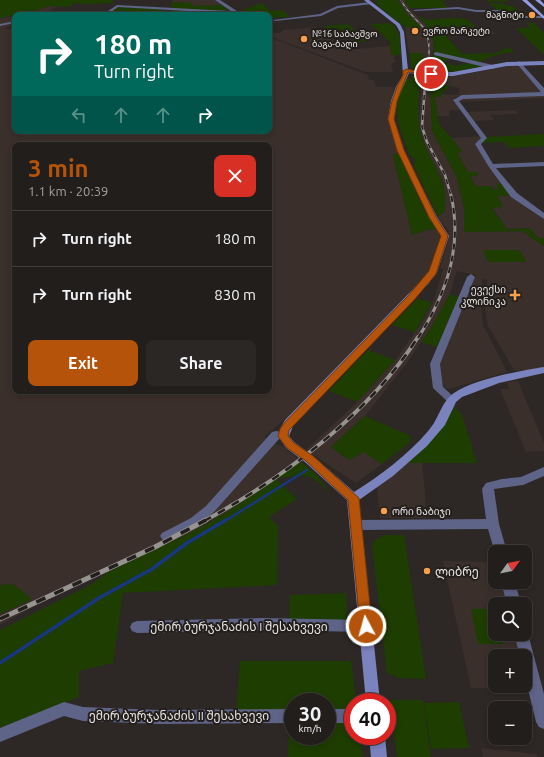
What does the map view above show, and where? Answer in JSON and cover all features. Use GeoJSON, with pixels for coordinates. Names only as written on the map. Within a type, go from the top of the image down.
{"type":"FeatureCollection","features":[{"type":"Feature","properties":{"kind":"main road"},"geometry":{"type":"LineString","coordinates":[[524,0],[543,17]]}},
{"type":"Feature","properties":{"kind":"main road"},"geometry":{"type":"LineString","coordinates":[[537,0],[544,6]]}},
{"type":"Feature","properties":{"kind":"main road"},"geometry":{"type":"LineString","coordinates":[[368,1],[400,27],[402,32],[406,75],[399,87],[394,101],[391,119],[400,150],[432,217],[442,231],[445,240],[433,272],[426,281],[289,423],[283,436],[290,445],[309,458],[353,498],[372,693]]}},
{"type":"Feature","properties":{"kind":"main road"},"geometry":{"type":"LineString","coordinates":[[406,71],[426,74],[454,74],[519,63],[544,63]]}},
{"type":"Feature","properties":{"kind":"main road"},"geometry":{"type":"LineString","coordinates":[[353,498],[367,490],[413,452],[441,422],[452,400],[464,392],[481,385],[514,375],[544,370]]}},
{"type":"Feature","properties":{"kind":"main road"},"geometry":{"type":"LineString","coordinates":[[378,745],[379,757]]}},
{"type":"Feature","properties":{"kind":"street"},"geometry":{"type":"LineString","coordinates":[[113,0],[117,6]]}},
{"type":"Feature","properties":{"kind":"street"},"geometry":{"type":"LineString","coordinates":[[217,0],[237,12]]}},
{"type":"Feature","properties":{"kind":"street"},"geometry":{"type":"LineString","coordinates":[[275,20],[321,15],[337,7],[368,1]]}},
{"type":"Feature","properties":{"kind":"street"},"geometry":{"type":"LineString","coordinates":[[108,12],[117,6],[168,7],[217,12]]}},
{"type":"Feature","properties":{"kind":"street"},"geometry":{"type":"LineString","coordinates":[[166,12],[168,7]]}},
{"type":"Feature","properties":{"kind":"street"},"geometry":{"type":"LineString","coordinates":[[415,10],[458,8],[476,11],[497,11],[506,13],[513,17],[543,17]]}},
{"type":"Feature","properties":{"kind":"street"},"geometry":{"type":"LineString","coordinates":[[0,25],[12,23]]}},
{"type":"Feature","properties":{"kind":"street"},"geometry":{"type":"LineString","coordinates":[[436,54],[493,67]]}},
{"type":"Feature","properties":{"kind":"street"},"geometry":{"type":"LineString","coordinates":[[519,63],[544,93]]}},
{"type":"Feature","properties":{"kind":"street"},"geometry":{"type":"LineString","coordinates":[[544,93],[462,97],[456,99],[484,137],[478,144],[491,166],[514,195],[544,217]]}},
{"type":"Feature","properties":{"kind":"street"},"geometry":{"type":"LineString","coordinates":[[491,166],[544,164]]}},
{"type":"Feature","properties":{"kind":"street"},"geometry":{"type":"LineString","coordinates":[[452,400],[438,388],[435,364],[471,276]]}},
{"type":"Feature","properties":{"kind":"street"},"geometry":{"type":"LineString","coordinates":[[166,536],[203,515],[276,435],[283,436]]}},
{"type":"Feature","properties":{"kind":"street"},"geometry":{"type":"LineString","coordinates":[[499,545],[493,524],[488,489],[490,486],[502,483],[523,481],[544,471]]}},
{"type":"Feature","properties":{"kind":"street"},"geometry":{"type":"LineString","coordinates":[[356,525],[493,524]]}},
{"type":"Feature","properties":{"kind":"street","name":"ემირ ბურჯანაძის I შესახვევი"},"geometry":{"type":"LineString","coordinates":[[136,627],[262,624],[366,626]]}},
{"type":"Feature","properties":{"kind":"street"},"geometry":{"type":"LineString","coordinates":[[523,641],[544,722]]}},
{"type":"Feature","properties":{"kind":"street","name":"ემირ ბურჯანაძის II შესახვევი"},"geometry":{"type":"LineString","coordinates":[[0,735],[64,709],[83,714],[151,717],[284,716]]}},
{"type":"Feature","properties":{"kind":"shaded area"},"geometry":{"type":"Polygon","coordinates":[[[173,0],[215,0],[224,5],[192,6],[192,3],[172,2],[173,0]]]}},
{"type":"Feature","properties":{"kind":"shaded area"},"geometry":{"type":"Polygon","coordinates":[[[398,0],[405,0],[409,8],[430,29],[434,44],[430,79],[432,131],[457,177],[464,208],[464,232],[522,231],[544,246],[544,368],[514,370],[488,326],[485,309],[487,280],[482,279],[481,306],[483,325],[507,372],[449,389],[445,388],[441,377],[440,364],[476,275],[457,271],[449,296],[431,328],[406,364],[365,416],[331,447],[349,460],[364,452],[382,464],[356,483],[306,450],[357,402],[395,360],[421,324],[434,300],[443,269],[440,268],[447,246],[449,231],[438,216],[444,212],[443,181],[426,150],[419,124],[423,53],[409,53],[405,27],[420,26],[407,14],[398,0]]]}},
{"type":"Feature","properties":{"kind":"shaded area"},"geometry":{"type":"Polygon","coordinates":[[[49,6],[65,7],[56,7],[49,11],[56,12],[29,12],[49,6]]]}},
{"type":"Feature","properties":{"kind":"shaded area"},"geometry":{"type":"Polygon","coordinates":[[[12,16],[12,25],[4,29],[12,29],[12,134],[272,134],[272,38],[368,75],[369,80],[374,80],[376,87],[395,87],[390,105],[389,118],[399,154],[393,154],[412,234],[437,229],[440,237],[430,268],[424,278],[295,410],[265,436],[266,440],[282,446],[301,462],[230,510],[196,530],[31,608],[0,625],[0,614],[31,600],[13,584],[0,585],[0,18],[12,16]]]}},
{"type":"Feature","properties":{"kind":"shaded area"},"geometry":{"type":"Polygon","coordinates":[[[315,27],[337,44],[335,45],[342,50],[390,46],[393,48],[395,63],[391,63],[393,72],[365,72],[272,37],[272,33],[280,33],[283,31],[282,30],[315,27]]]}},
{"type":"Feature","properties":{"kind":"shaded area"},"geometry":{"type":"Polygon","coordinates":[[[440,27],[488,27],[496,34],[449,35],[440,27]]]}},
{"type":"Feature","properties":{"kind":"shaded area"},"geometry":{"type":"Polygon","coordinates":[[[510,65],[519,66],[542,93],[455,97],[454,99],[463,110],[450,110],[449,116],[437,116],[435,97],[442,97],[441,94],[458,95],[460,88],[444,85],[435,78],[466,74],[510,65]]]}},
{"type":"Feature","properties":{"kind":"shaded area"},"geometry":{"type":"Polygon","coordinates":[[[544,95],[544,98],[459,102],[459,98],[544,95]]]}},
{"type":"Feature","properties":{"kind":"shaded area"},"geometry":{"type":"Polygon","coordinates":[[[515,110],[518,114],[490,115],[494,120],[473,121],[466,112],[515,110]]]}},
{"type":"Feature","properties":{"kind":"shaded area"},"geometry":{"type":"Polygon","coordinates":[[[483,137],[478,142],[504,183],[500,189],[494,190],[491,186],[476,186],[470,176],[478,175],[476,172],[468,172],[457,153],[461,152],[452,138],[483,137]]]}},
{"type":"Feature","properties":{"kind":"shaded area"},"geometry":{"type":"Polygon","coordinates":[[[512,195],[544,218],[544,238],[539,238],[529,228],[507,229],[492,207],[498,196],[512,195]]]}},
{"type":"Feature","properties":{"kind":"shaded area"},"geometry":{"type":"Polygon","coordinates":[[[518,381],[544,443],[544,451],[526,452],[500,389],[509,389],[507,382],[518,381]]]}},
{"type":"Feature","properties":{"kind":"shaded area"},"geometry":{"type":"Polygon","coordinates":[[[410,457],[422,461],[427,518],[380,518],[377,487],[387,476],[410,457]]]}},
{"type":"Feature","properties":{"kind":"shaded area"},"geometry":{"type":"Polygon","coordinates":[[[443,561],[488,562],[488,589],[506,589],[508,597],[488,597],[488,641],[519,641],[521,649],[488,649],[488,688],[471,688],[443,561]]]}},
{"type":"Feature","properties":{"kind":"shaded area"},"geometry":{"type":"Polygon","coordinates":[[[481,748],[537,754],[537,757],[483,757],[481,748]]]}},
{"type":"Feature","properties":{"kind":"green space"},"geometry":{"type":"Polygon","coordinates":[[[0,0],[112,0],[114,3],[75,3],[69,7],[49,6],[31,12],[12,12],[12,16],[0,18],[0,0]]]}},
{"type":"Feature","properties":{"kind":"green space"},"geometry":{"type":"Polygon","coordinates":[[[376,0],[398,0],[407,14],[420,26],[420,28],[405,27],[379,7],[376,0]]]}},
{"type":"Feature","properties":{"kind":"green space"},"geometry":{"type":"Polygon","coordinates":[[[405,0],[448,0],[442,1],[448,8],[409,8],[405,0]]]}},
{"type":"Feature","properties":{"kind":"green space"},"geometry":{"type":"Polygon","coordinates":[[[486,0],[507,0],[509,2],[489,1],[490,3],[513,6],[519,11],[498,11],[486,0]]]}},
{"type":"Feature","properties":{"kind":"green space"},"geometry":{"type":"Polygon","coordinates":[[[172,2],[193,3],[192,6],[224,5],[230,9],[223,11],[173,9],[171,7],[172,2]]]}},
{"type":"Feature","properties":{"kind":"green space"},"geometry":{"type":"Polygon","coordinates":[[[262,3],[270,11],[283,10],[290,17],[272,18],[272,12],[249,12],[242,10],[262,3]]]}},
{"type":"Feature","properties":{"kind":"green space"},"geometry":{"type":"Polygon","coordinates":[[[115,8],[163,9],[162,12],[112,12],[115,8]]]}},
{"type":"Feature","properties":{"kind":"green space"},"geometry":{"type":"Polygon","coordinates":[[[176,10],[217,12],[172,12],[176,10]]]}},
{"type":"Feature","properties":{"kind":"green space"},"geometry":{"type":"Polygon","coordinates":[[[418,16],[428,20],[451,18],[467,19],[476,27],[440,27],[449,35],[447,37],[462,54],[497,53],[508,47],[514,51],[513,53],[493,56],[482,61],[481,63],[452,57],[445,61],[446,63],[455,66],[471,63],[485,66],[459,71],[431,73],[434,42],[425,23],[418,16]]]}},
{"type":"Feature","properties":{"kind":"green space"},"geometry":{"type":"Polygon","coordinates":[[[389,23],[396,28],[398,32],[401,55],[391,55],[391,43],[371,24],[389,23]]]}},
{"type":"Feature","properties":{"kind":"green space"},"geometry":{"type":"Polygon","coordinates":[[[526,23],[534,23],[544,33],[544,55],[516,28],[531,28],[526,23]]]}},
{"type":"Feature","properties":{"kind":"green space"},"geometry":{"type":"Polygon","coordinates":[[[348,24],[369,41],[355,42],[338,28],[326,29],[324,26],[348,24]]]}},
{"type":"Feature","properties":{"kind":"green space"},"geometry":{"type":"Polygon","coordinates":[[[409,53],[423,53],[422,73],[411,67],[409,53]]]}},
{"type":"Feature","properties":{"kind":"green space"},"geometry":{"type":"Polygon","coordinates":[[[412,75],[421,75],[418,104],[419,127],[424,144],[438,172],[445,191],[446,201],[444,212],[438,216],[414,166],[414,158],[410,156],[398,119],[397,110],[400,91],[405,80],[410,79],[412,75]]]}},
{"type":"Feature","properties":{"kind":"green space"},"geometry":{"type":"Polygon","coordinates":[[[430,76],[438,77],[435,79],[444,85],[450,86],[441,94],[442,97],[435,97],[439,124],[462,152],[457,153],[468,172],[476,172],[479,175],[470,176],[476,186],[491,186],[494,190],[499,189],[496,184],[504,183],[512,195],[498,196],[503,207],[492,208],[507,229],[529,228],[538,238],[544,238],[544,246],[522,231],[464,232],[464,208],[457,177],[432,131],[430,76]]]}},
{"type":"Feature","properties":{"kind":"green space"},"geometry":{"type":"Polygon","coordinates":[[[544,134],[544,146],[509,148],[504,142],[481,143],[484,137],[544,134]]]}},
{"type":"Feature","properties":{"kind":"green space"},"geometry":{"type":"Polygon","coordinates":[[[393,154],[399,154],[425,212],[437,229],[427,230],[412,235],[393,154]]]}},
{"type":"Feature","properties":{"kind":"green space"},"geometry":{"type":"Polygon","coordinates":[[[483,250],[520,250],[526,262],[488,262],[483,250]]]}},
{"type":"Feature","properties":{"kind":"green space"},"geometry":{"type":"Polygon","coordinates":[[[450,294],[459,297],[437,347],[421,342],[431,328],[450,294]]]}},
{"type":"Feature","properties":{"kind":"green space"},"geometry":{"type":"Polygon","coordinates":[[[417,299],[432,302],[415,332],[392,325],[417,299]]]}},
{"type":"Feature","properties":{"kind":"green space"},"geometry":{"type":"Polygon","coordinates":[[[368,350],[395,360],[357,402],[329,391],[368,350]]]}},
{"type":"Feature","properties":{"kind":"green space"},"geometry":{"type":"Polygon","coordinates":[[[453,405],[462,415],[477,463],[407,463],[453,405]]]}},
{"type":"Feature","properties":{"kind":"green space"},"geometry":{"type":"Polygon","coordinates":[[[365,416],[411,436],[410,442],[382,464],[364,452],[349,460],[331,447],[365,416]]]}},
{"type":"Feature","properties":{"kind":"green space"},"geometry":{"type":"Polygon","coordinates":[[[301,462],[316,474],[333,497],[320,483],[308,477],[295,476],[276,479],[297,499],[269,517],[278,526],[277,585],[123,593],[113,663],[79,671],[79,697],[0,730],[0,630],[88,586],[108,572],[196,530],[230,510],[301,462]]]}},
{"type":"Feature","properties":{"kind":"green space"},"geometry":{"type":"Polygon","coordinates":[[[384,535],[404,535],[426,679],[399,678],[387,673],[372,545],[375,540],[384,535]]]}},
{"type":"Feature","properties":{"kind":"green space"},"geometry":{"type":"Polygon","coordinates":[[[13,584],[30,597],[31,600],[0,614],[0,585],[13,584]]]}},
{"type":"Feature","properties":{"kind":"green space"},"geometry":{"type":"Polygon","coordinates":[[[346,593],[347,623],[289,621],[290,595],[346,593]]]}},
{"type":"Feature","properties":{"kind":"green space"},"geometry":{"type":"Polygon","coordinates":[[[471,609],[488,609],[488,641],[502,641],[503,644],[478,644],[471,609]]]}},
{"type":"Feature","properties":{"kind":"green space"},"geometry":{"type":"Polygon","coordinates":[[[240,661],[351,661],[355,693],[344,693],[344,712],[336,712],[336,693],[284,693],[284,712],[236,713],[240,661]]]}},
{"type":"Feature","properties":{"kind":"green space"},"geometry":{"type":"Polygon","coordinates":[[[396,700],[423,700],[431,757],[397,757],[396,745],[396,700]]]}},
{"type":"Feature","properties":{"kind":"green space"},"geometry":{"type":"Polygon","coordinates":[[[459,702],[469,748],[431,749],[424,703],[459,702]]]}},
{"type":"Feature","properties":{"kind":"green space"},"geometry":{"type":"Polygon","coordinates":[[[344,719],[344,745],[361,745],[363,757],[288,757],[288,745],[336,745],[336,720],[344,719]]]}},
{"type":"Feature","properties":{"kind":"waterway"},"geometry":{"type":"LineString","coordinates":[[225,521],[307,470]]}},
{"type":"Feature","properties":{"kind":"waterway"},"geometry":{"type":"LineString","coordinates":[[0,663],[99,598],[152,569],[187,543],[226,520]]}},
{"type":"Feature","properties":{"kind":"railway"},"geometry":{"type":"LineString","coordinates":[[401,0],[405,8],[423,27],[428,40],[429,56],[425,86]]}},
{"type":"Feature","properties":{"kind":"railway"},"geometry":{"type":"LineString","coordinates":[[425,85],[422,127],[427,142],[445,175],[451,196]]}},
{"type":"Feature","properties":{"kind":"railway"},"geometry":{"type":"LineString","coordinates":[[418,338],[437,305],[450,270],[455,234],[451,195]]}},
{"type":"Feature","properties":{"kind":"railway"},"geometry":{"type":"LineString","coordinates":[[204,521],[264,485],[323,442],[350,418],[375,392],[398,365],[418,337]]}},
{"type":"Feature","properties":{"kind":"railway"},"geometry":{"type":"LineString","coordinates":[[0,619],[155,547],[206,520]]}},
{"type":"Feature","properties":{"kind":"place","name":"მაგნიტი"},"geometry":{"type":"Point","coordinates":[532,15]}},
{"type":"Feature","properties":{"kind":"place","name":"ევრო მარკეტი"},"geometry":{"type":"Point","coordinates":[415,31]}},
{"type":"Feature","properties":{"kind":"place","name":"№16 საბავშვო ბაგა-ბაღი"},"geometry":{"type":"Point","coordinates":[304,39]}},
{"type":"Feature","properties":{"kind":"place","name":"ევექსი კლინიკა"},"geometry":{"type":"Point","coordinates":[515,295]}},
{"type":"Feature","properties":{"kind":"place","name":"ორი ნაბიჯი"},"geometry":{"type":"Point","coordinates":[384,511]}},
{"type":"Feature","properties":{"kind":"place","name":"ლიბრე"},"geometry":{"type":"Point","coordinates":[427,571]}},
{"type":"Feature","properties":{"kind":"route"},"geometry":{"type":"LineString","coordinates":[[366,626],[353,498],[309,458],[290,445],[283,436],[289,423],[411,298],[433,272],[445,240],[445,236],[440,226],[432,217],[400,150],[391,119],[394,101],[399,87],[406,75],[406,71],[431,74]]}}]}
